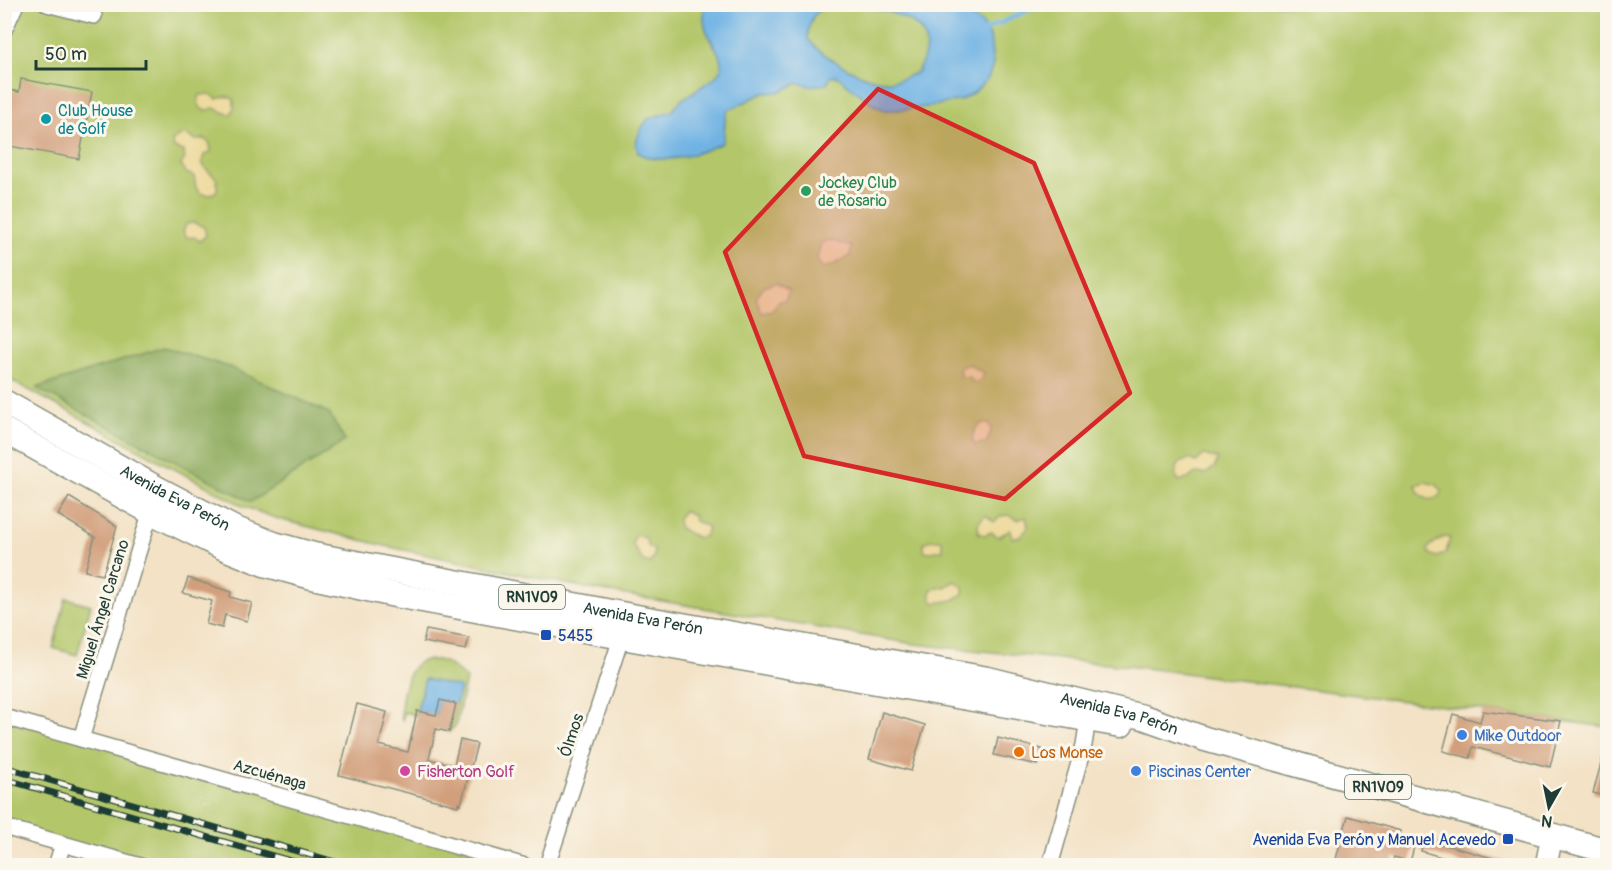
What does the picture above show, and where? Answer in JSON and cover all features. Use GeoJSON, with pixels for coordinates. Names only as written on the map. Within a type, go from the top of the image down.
{"type":"FeatureCollection","features":[{"type":"Feature","properties":{"kind":"main road","name":"Avenida Eva Perón"},"geometry":{"type":"LineString","coordinates":[[4,402],[158,489],[233,528],[274,544],[625,626]]}},
{"type":"Feature","properties":{"kind":"main road","name":"Avenida Eva Perón"},"geometry":{"type":"LineString","coordinates":[[4,430],[151,512],[222,547],[264,564],[308,576],[365,589],[625,626],[1089,711],[1205,739],[1608,851]]}},
{"type":"Feature","properties":{"kind":"street"},"geometry":{"type":"LineString","coordinates":[[4,30],[16,4]]}},
{"type":"Feature","properties":{"kind":"street"},"geometry":{"type":"LineString","coordinates":[[47,4],[94,16]]}},
{"type":"Feature","properties":{"kind":"street","name":"Miguel Ángel Carcano"},"geometry":{"type":"LineString","coordinates":[[81,739],[158,489]]}},
{"type":"Feature","properties":{"kind":"street","name":"Ólmos"},"geometry":{"type":"LineString","coordinates":[[547,866],[625,626]]}},
{"type":"Feature","properties":{"kind":"street"},"geometry":{"type":"LineString","coordinates":[[1050,866],[1084,745],[1089,711]]}},
{"type":"Feature","properties":{"kind":"street","name":"Azcuénaga"},"geometry":{"type":"LineString","coordinates":[[4,717],[525,866]]}},
{"type":"Feature","properties":{"kind":"street"},"geometry":{"type":"LineString","coordinates":[[4,827],[140,866]]}},
{"type":"Feature","properties":{"kind":"street"},"geometry":{"type":"LineString","coordinates":[[1546,866],[1552,835]]}},
{"type":"Feature","properties":{"kind":"street"},"geometry":{"type":"LineString","coordinates":[[56,866],[63,844]]}},
{"type":"Feature","properties":{"kind":"highlighted area"},"geometry":{"type":"Polygon","coordinates":[[[878,89],[1034,163],[1130,393],[1005,499],[804,456],[725,252],[878,89]]]}},
{"type":"Feature","properties":{"kind":"green space","name":"Jockey Club de Rosario"},"geometry":{"type":"Polygon","coordinates":[[[5,5],[1607,5],[1607,727],[1145,668],[914,644],[591,589],[385,546],[278,519],[243,506],[5,377],[5,5]]]}},
{"type":"Feature","properties":{"kind":"green space"},"geometry":{"type":"Polygon","coordinates":[[[164,347],[229,367],[329,413],[345,441],[251,502],[36,388],[164,347]]]}},
{"type":"Feature","properties":{"kind":"green space"},"geometry":{"type":"Polygon","coordinates":[[[66,598],[91,605],[77,655],[53,648],[66,598]]]}},
{"type":"Feature","properties":{"kind":"green space"},"geometry":{"type":"Polygon","coordinates":[[[437,660],[450,665],[466,679],[456,725],[449,732],[460,688],[425,679],[416,715],[404,712],[402,721],[401,706],[412,670],[423,661],[437,660]]]}},
{"type":"Feature","properties":{"kind":"green space"},"geometry":{"type":"Polygon","coordinates":[[[4,717],[525,865],[140,865],[5,827],[4,717]]]}},
{"type":"Feature","properties":{"kind":"sand"},"geometry":{"type":"Polygon","coordinates":[[[210,94],[217,99],[226,96],[234,100],[234,108],[230,115],[214,108],[205,111],[201,108],[198,103],[200,95],[210,94]]]}},
{"type":"Feature","properties":{"kind":"sand"},"geometry":{"type":"Polygon","coordinates":[[[184,134],[196,140],[205,139],[210,144],[211,152],[204,155],[202,162],[217,179],[217,191],[210,195],[202,194],[196,188],[194,176],[186,173],[181,165],[185,158],[183,151],[174,148],[172,141],[184,134]]]}},
{"type":"Feature","properties":{"kind":"sand"},"geometry":{"type":"Polygon","coordinates":[[[194,223],[204,227],[206,235],[200,241],[194,237],[188,238],[183,232],[186,224],[194,223]]]}},
{"type":"Feature","properties":{"kind":"sand"},"geometry":{"type":"Polygon","coordinates":[[[830,240],[852,247],[850,256],[822,268],[817,259],[821,243],[830,240]]]}},
{"type":"Feature","properties":{"kind":"sand"},"geometry":{"type":"Polygon","coordinates":[[[776,283],[789,291],[785,300],[778,302],[772,311],[762,313],[756,298],[764,287],[776,283]]]}},
{"type":"Feature","properties":{"kind":"sand"},"geometry":{"type":"Polygon","coordinates":[[[968,364],[984,373],[981,380],[974,383],[969,377],[961,377],[959,368],[968,364]]]}},
{"type":"Feature","properties":{"kind":"sand"},"geometry":{"type":"Polygon","coordinates":[[[982,423],[990,424],[991,431],[987,442],[975,445],[972,438],[975,429],[982,423]]]}},
{"type":"Feature","properties":{"kind":"sand"},"geometry":{"type":"Polygon","coordinates":[[[1204,455],[1218,459],[1215,467],[1205,474],[1195,473],[1188,479],[1179,481],[1175,475],[1179,463],[1189,459],[1196,462],[1204,455]]]}},
{"type":"Feature","properties":{"kind":"sand"},"geometry":{"type":"Polygon","coordinates":[[[1425,482],[1437,485],[1442,491],[1435,498],[1424,497],[1416,485],[1425,482]]]}},
{"type":"Feature","properties":{"kind":"sand"},"geometry":{"type":"Polygon","coordinates":[[[683,511],[693,515],[695,521],[708,527],[705,536],[698,538],[679,528],[678,519],[683,511]]]}},
{"type":"Feature","properties":{"kind":"sand"},"geometry":{"type":"Polygon","coordinates":[[[986,515],[994,522],[1001,516],[1009,515],[1017,520],[1026,517],[1028,527],[1021,536],[1012,538],[1010,530],[998,537],[991,532],[986,535],[979,534],[979,523],[986,515]]]}},
{"type":"Feature","properties":{"kind":"sand"},"geometry":{"type":"Polygon","coordinates":[[[636,535],[646,538],[648,546],[654,550],[654,557],[650,563],[643,561],[632,544],[636,535]]]}},
{"type":"Feature","properties":{"kind":"sand"},"geometry":{"type":"Polygon","coordinates":[[[1444,537],[1450,538],[1446,553],[1437,557],[1430,554],[1428,549],[1431,545],[1444,537]]]}},
{"type":"Feature","properties":{"kind":"sand"},"geometry":{"type":"Polygon","coordinates":[[[931,540],[942,540],[943,550],[924,551],[924,543],[931,540]]]}},
{"type":"Feature","properties":{"kind":"sand"},"geometry":{"type":"Polygon","coordinates":[[[955,581],[963,587],[963,594],[953,600],[935,603],[931,599],[931,589],[945,587],[955,581]]]}},
{"type":"Feature","properties":{"kind":"water"},"geometry":{"type":"Polygon","coordinates":[[[705,5],[834,5],[817,12],[809,26],[808,39],[823,53],[846,68],[869,78],[890,81],[917,72],[925,55],[925,41],[920,30],[910,21],[897,15],[852,5],[949,5],[981,22],[990,36],[993,65],[988,78],[975,92],[961,100],[897,110],[884,110],[872,104],[837,76],[830,77],[827,84],[810,86],[798,83],[779,92],[764,93],[728,110],[722,143],[702,151],[669,159],[658,159],[638,153],[636,143],[640,130],[648,119],[672,111],[681,100],[721,71],[719,54],[705,26],[705,5]]]}},
{"type":"Feature","properties":{"kind":"water"},"geometry":{"type":"Polygon","coordinates":[[[425,679],[460,687],[456,704],[440,701],[436,715],[417,711],[425,679]]]}},
{"type":"Feature","properties":{"kind":"building","name":"Club House de Golf"},"geometry":{"type":"Polygon","coordinates":[[[21,79],[92,92],[79,159],[4,145],[4,89],[19,92],[21,79]]]}},
{"type":"Feature","properties":{"kind":"building"},"geometry":{"type":"Polygon","coordinates":[[[69,497],[117,526],[103,575],[85,571],[95,537],[58,515],[69,497]]]}},
{"type":"Feature","properties":{"kind":"building"},"geometry":{"type":"Polygon","coordinates":[[[188,578],[231,592],[230,597],[252,603],[247,621],[225,615],[222,628],[206,624],[212,601],[183,593],[188,578]]]}},
{"type":"Feature","properties":{"kind":"building"},"geometry":{"type":"Polygon","coordinates":[[[426,630],[469,638],[466,650],[423,642],[426,630]]]}},
{"type":"Feature","properties":{"kind":"building","name":"Fisherton Golf"},"geometry":{"type":"Polygon","coordinates":[[[440,700],[456,704],[449,732],[436,729],[429,759],[454,765],[460,740],[477,744],[461,804],[458,803],[458,806],[339,775],[357,704],[387,712],[379,745],[408,752],[417,711],[436,715],[440,700]]]}},
{"type":"Feature","properties":{"kind":"building"},"geometry":{"type":"Polygon","coordinates":[[[1483,711],[1561,721],[1550,767],[1473,747],[1470,758],[1443,751],[1453,714],[1480,722],[1483,711]]]}},
{"type":"Feature","properties":{"kind":"building"},"geometry":{"type":"Polygon","coordinates":[[[882,712],[925,725],[911,771],[869,759],[882,712]]]}},
{"type":"Feature","properties":{"kind":"building"},"geometry":{"type":"Polygon","coordinates":[[[998,738],[1042,749],[1038,765],[994,755],[998,738]]]}},
{"type":"Feature","properties":{"kind":"building"},"geometry":{"type":"Polygon","coordinates":[[[1604,753],[1608,754],[1608,797],[1593,793],[1604,753]]]}},
{"type":"Feature","properties":{"kind":"building"},"geometry":{"type":"Polygon","coordinates":[[[1348,816],[1401,831],[1399,836],[1416,840],[1410,862],[1394,857],[1391,866],[1334,866],[1348,816]]]}},
{"type":"Feature","properties":{"kind":"building"},"geometry":{"type":"Polygon","coordinates":[[[1424,839],[1507,862],[1507,866],[1471,866],[1421,851],[1424,839]]]}},
{"type":"Feature","properties":{"kind":"waterway"},"geometry":{"type":"LineString","coordinates":[[986,30],[1041,4]]}},
{"type":"Feature","properties":{"kind":"railway"},"geometry":{"type":"LineString","coordinates":[[4,767],[349,866]]}},
{"type":"Feature","properties":{"kind":"railway"},"geometry":{"type":"LineString","coordinates":[[4,779],[308,866]]}},
{"type":"Feature","properties":{"kind":"place","name":"Club House de Golf"},"geometry":{"type":"Point","coordinates":[46,119]}},
{"type":"Feature","properties":{"kind":"place","name":"Jockey Club de Rosario"},"geometry":{"type":"Point","coordinates":[806,191]}},
{"type":"Feature","properties":{"kind":"place","name":"5455"},"geometry":{"type":"Point","coordinates":[546,635]}},
{"type":"Feature","properties":{"kind":"place","name":"Mike Outdoor"},"geometry":{"type":"Point","coordinates":[1462,735]}},
{"type":"Feature","properties":{"kind":"place","name":"Los Monse"},"geometry":{"type":"Point","coordinates":[1019,752]}},
{"type":"Feature","properties":{"kind":"place","name":"Fisherton Golf"},"geometry":{"type":"Point","coordinates":[405,771]}},
{"type":"Feature","properties":{"kind":"place","name":"Piscinas Center"},"geometry":{"type":"Point","coordinates":[1136,771]}},
{"type":"Feature","properties":{"kind":"place","name":"Avenida Eva Perón y Manuel Acevedo"},"geometry":{"type":"Point","coordinates":[1508,839]}}]}
